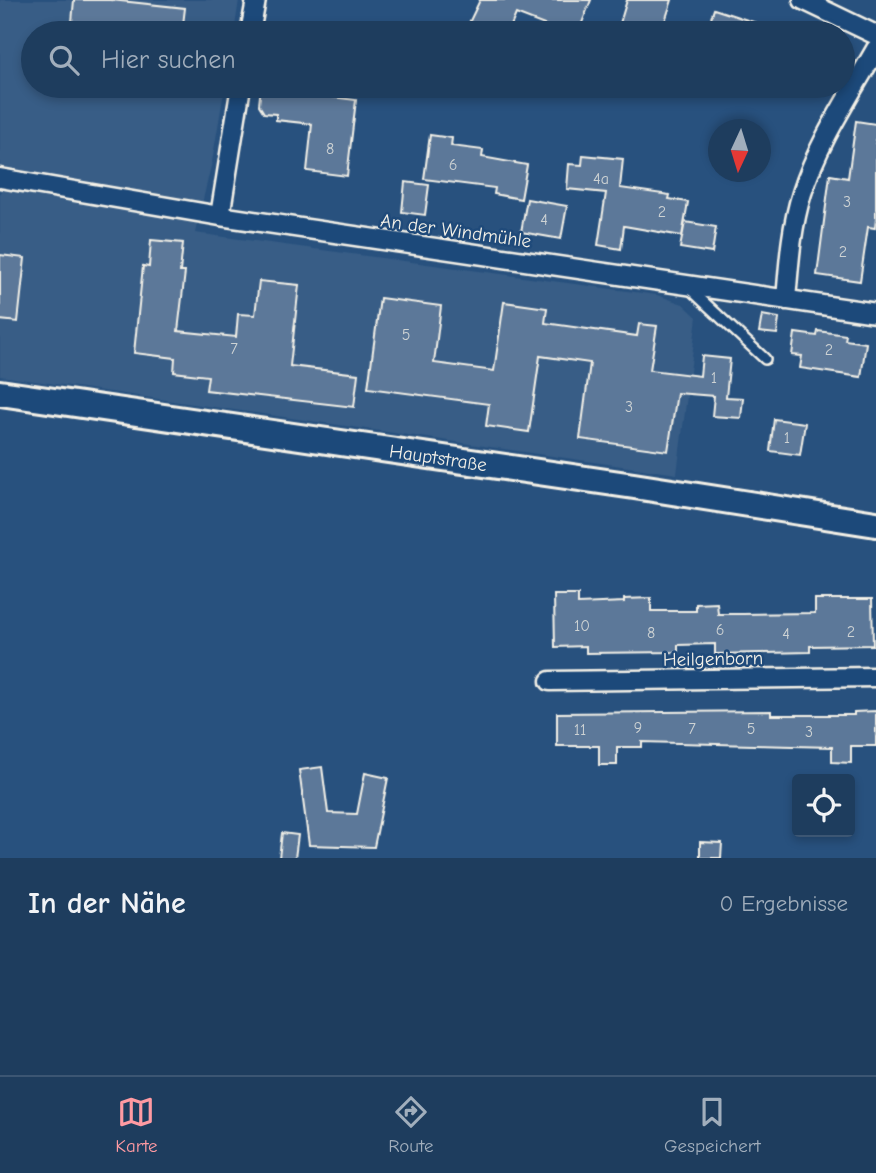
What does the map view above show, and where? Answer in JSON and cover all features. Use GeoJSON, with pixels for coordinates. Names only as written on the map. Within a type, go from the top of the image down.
{"type":"FeatureCollection","features":[{"type":"Feature","properties":{"kind":"main road","name":"Hauptstraße"},"geometry":{"type":"LineString","coordinates":[[0,393],[876,524]]}},
{"type":"Feature","properties":{"kind":"street"},"geometry":{"type":"LineString","coordinates":[[252,21],[256,0]]}},
{"type":"Feature","properties":{"kind":"street"},"geometry":{"type":"LineString","coordinates":[[803,0],[847,21]]}},
{"type":"Feature","properties":{"kind":"street"},"geometry":{"type":"LineString","coordinates":[[855,25],[876,35]]}},
{"type":"Feature","properties":{"kind":"street"},"geometry":{"type":"LineString","coordinates":[[855,86],[876,49]]}},
{"type":"Feature","properties":{"kind":"street"},"geometry":{"type":"LineString","coordinates":[[220,216],[240,98]]}},
{"type":"Feature","properties":{"kind":"street"},"geometry":{"type":"LineString","coordinates":[[786,300],[792,235],[802,194],[817,153],[848,98]]}},
{"type":"Feature","properties":{"kind":"street","name":"An der Windmühle"},"geometry":{"type":"LineString","coordinates":[[0,178],[220,216],[876,313]]}},
{"type":"Feature","properties":{"kind":"street","name":"Heilgenborn"},"geometry":{"type":"LineString","coordinates":[[550,681],[876,677]]}},
{"type":"Feature","properties":{"kind":"lane"},"geometry":{"type":"LineString","coordinates":[[686,285],[765,359]]}},
{"type":"Feature","properties":{"kind":"shaded area"},"geometry":{"type":"Polygon","coordinates":[[[0,0],[239,0],[236,21],[21,21],[21,98],[223,98],[212,162],[195,233],[657,295],[683,304],[697,317],[677,474],[0,376],[0,195],[6,168],[0,167],[0,0]]]}},
{"type":"Feature","properties":{"kind":"building"},"geometry":{"type":"Polygon","coordinates":[[[74,0],[111,0],[185,8],[183,21],[72,21],[74,0]]]}},
{"type":"Feature","properties":{"kind":"building"},"geometry":{"type":"Polygon","coordinates":[[[480,0],[591,0],[583,21],[534,21],[516,14],[513,21],[470,21],[480,0]]]}},
{"type":"Feature","properties":{"kind":"building"},"geometry":{"type":"Polygon","coordinates":[[[627,0],[672,0],[665,21],[621,21],[627,0]]]}},
{"type":"Feature","properties":{"kind":"building"},"geometry":{"type":"Polygon","coordinates":[[[714,9],[751,21],[710,21],[714,9]]]}},
{"type":"Feature","properties":{"kind":"building"},"geometry":{"type":"Polygon","coordinates":[[[260,98],[356,100],[347,176],[307,171],[312,124],[276,120],[276,114],[264,113],[259,105],[260,98]]]}},
{"type":"Feature","properties":{"kind":"building"},"geometry":{"type":"Polygon","coordinates":[[[856,121],[876,124],[876,219],[875,228],[868,227],[860,281],[817,275],[830,175],[848,178],[856,121]]]}},
{"type":"Feature","properties":{"kind":"building"},"geometry":{"type":"Polygon","coordinates":[[[430,135],[452,138],[451,146],[483,150],[482,157],[527,165],[521,199],[494,194],[495,188],[424,179],[430,135]]]}},
{"type":"Feature","properties":{"kind":"building"},"geometry":{"type":"Polygon","coordinates":[[[583,155],[623,159],[620,188],[670,195],[669,199],[688,202],[682,236],[624,226],[621,249],[598,245],[606,193],[567,189],[569,164],[582,165],[583,155]]]}},
{"type":"Feature","properties":{"kind":"building"},"geometry":{"type":"Polygon","coordinates":[[[405,182],[429,185],[425,215],[402,212],[405,182]]]}},
{"type":"Feature","properties":{"kind":"building"},"geometry":{"type":"Polygon","coordinates":[[[527,199],[567,206],[561,239],[521,232],[527,199]]]}},
{"type":"Feature","properties":{"kind":"building"},"geometry":{"type":"Polygon","coordinates":[[[685,222],[716,227],[712,253],[680,248],[685,222]]]}},
{"type":"Feature","properties":{"kind":"building"},"geometry":{"type":"Polygon","coordinates":[[[151,240],[183,243],[180,272],[185,272],[178,331],[236,337],[238,314],[255,315],[259,281],[299,285],[290,366],[358,374],[354,407],[206,390],[208,376],[174,372],[175,358],[134,353],[143,266],[149,267],[151,240]]]}},
{"type":"Feature","properties":{"kind":"building"},"geometry":{"type":"Polygon","coordinates":[[[0,255],[25,258],[18,322],[0,320],[0,255]]]}},
{"type":"Feature","properties":{"kind":"building"},"geometry":{"type":"Polygon","coordinates":[[[380,298],[441,306],[434,363],[494,371],[504,302],[547,308],[545,323],[637,336],[639,324],[657,326],[650,370],[700,376],[702,356],[730,359],[726,397],[743,398],[741,418],[712,416],[714,396],[677,393],[668,451],[580,439],[590,363],[540,356],[529,432],[486,426],[489,404],[368,388],[380,298]]]}},
{"type":"Feature","properties":{"kind":"building"},"geometry":{"type":"Polygon","coordinates":[[[762,315],[779,318],[777,334],[759,332],[762,315]]]}},
{"type":"Feature","properties":{"kind":"building"},"geometry":{"type":"Polygon","coordinates":[[[818,331],[846,335],[845,340],[866,343],[861,377],[800,368],[802,356],[792,355],[795,333],[817,336],[818,331]]]}},
{"type":"Feature","properties":{"kind":"building"},"geometry":{"type":"Polygon","coordinates":[[[774,419],[805,423],[800,455],[770,451],[774,419]]]}},
{"type":"Feature","properties":{"kind":"building"},"geometry":{"type":"Polygon","coordinates":[[[554,595],[578,595],[578,604],[651,598],[651,611],[696,611],[696,604],[717,603],[718,614],[815,613],[815,599],[872,599],[873,645],[810,646],[810,652],[715,654],[715,644],[678,645],[678,652],[586,653],[586,646],[555,647],[554,595]]]}},
{"type":"Feature","properties":{"kind":"building"},"geometry":{"type":"Polygon","coordinates":[[[771,711],[771,715],[854,715],[854,712],[876,711],[876,746],[851,746],[851,763],[832,762],[832,747],[642,742],[642,747],[617,747],[617,765],[599,765],[599,746],[557,746],[557,713],[771,711]]]}},
{"type":"Feature","properties":{"kind":"building"},"geometry":{"type":"Polygon","coordinates":[[[322,767],[328,813],[357,814],[365,773],[388,778],[374,847],[309,845],[299,770],[322,767]]]}},
{"type":"Feature","properties":{"kind":"building"},"geometry":{"type":"Polygon","coordinates":[[[282,833],[298,835],[295,858],[279,858],[282,833]]]}},
{"type":"Feature","properties":{"kind":"building"},"geometry":{"type":"Polygon","coordinates":[[[700,842],[722,843],[721,858],[700,858],[700,842]]]}}]}
